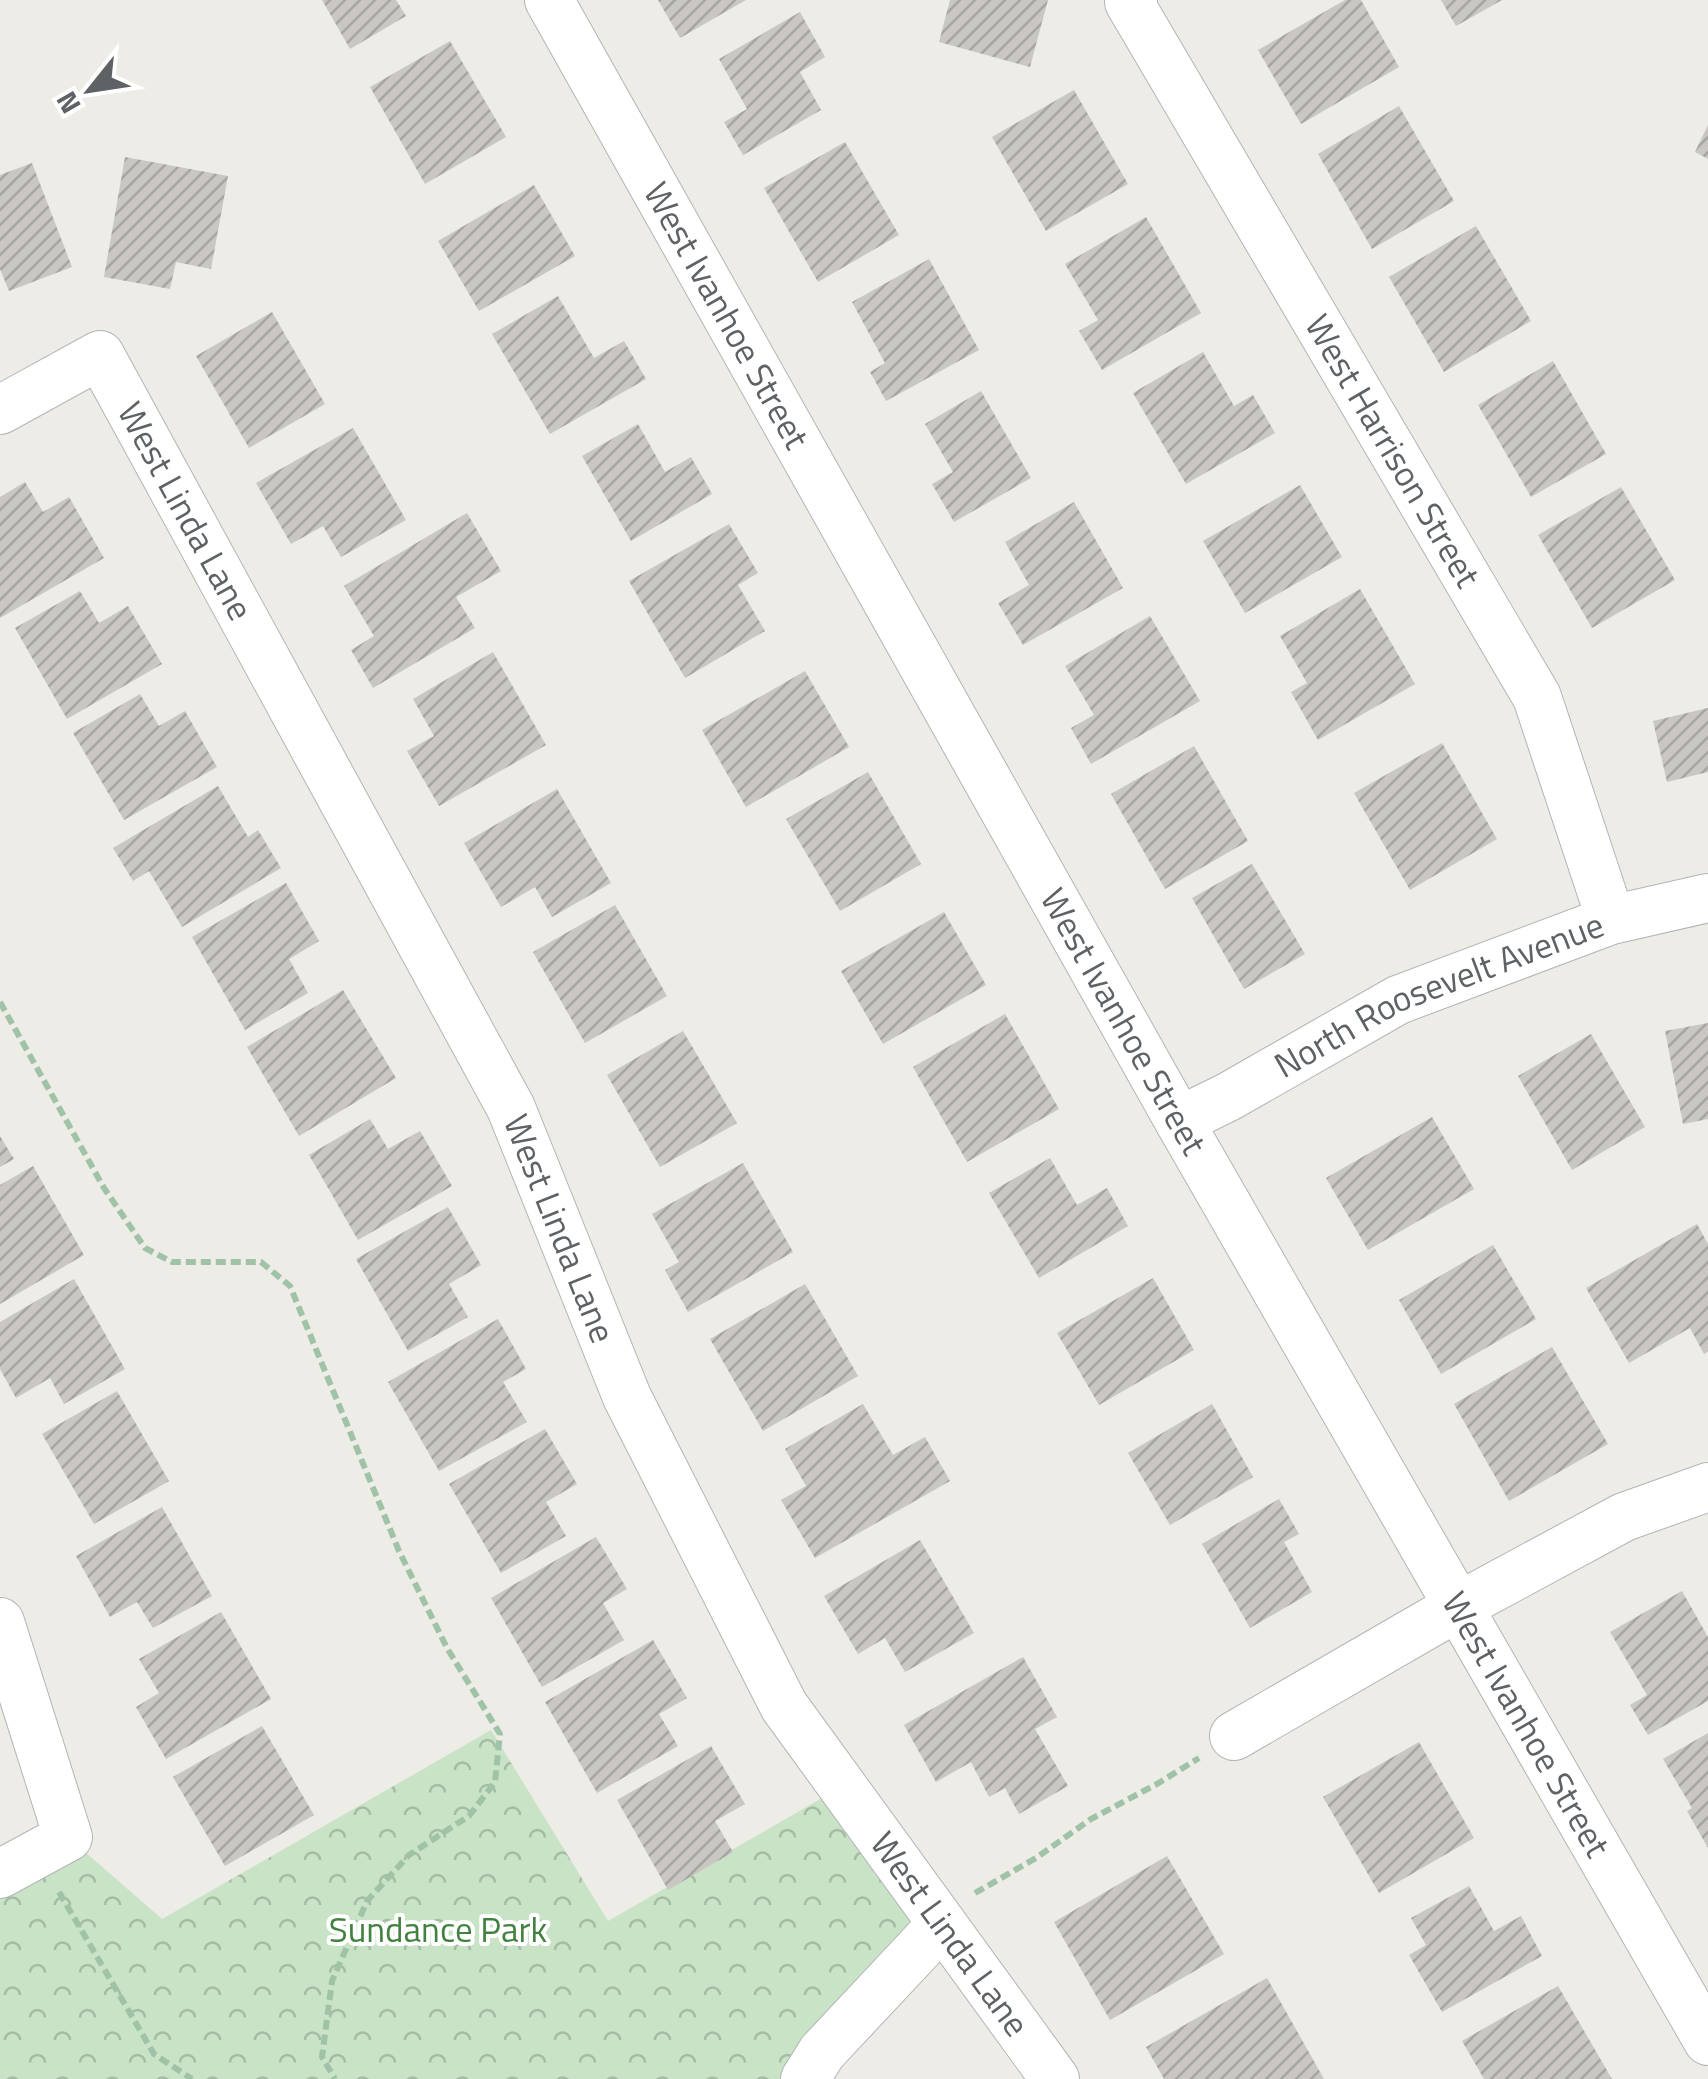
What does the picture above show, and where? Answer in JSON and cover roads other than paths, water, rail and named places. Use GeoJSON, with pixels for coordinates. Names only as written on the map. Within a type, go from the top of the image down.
{"type":"FeatureCollection","features":[{"type":"Feature","properties":{"kind":"street","name":"West Ivanhoe Street"},"geometry":{"type":"LineString","coordinates":[[549,0],[1180,1121],[1708,2041]]}},
{"type":"Feature","properties":{"kind":"street","name":"West Harrison Street"},"geometry":{"type":"LineString","coordinates":[[1131,1],[1537,697],[1611,920]]}},
{"type":"Feature","properties":{"kind":"street","name":"West Linda Lane"},"geometry":{"type":"LineString","coordinates":[[0,410],[100,355],[510,1108],[628,1398],[784,1706],[1055,2079]]}},
{"type":"Feature","properties":{"kind":"street","name":"North Roosevelt Avenue"},"geometry":{"type":"LineString","coordinates":[[1180,1121],[1398,1000],[1611,920],[1708,898]]}},
{"type":"Feature","properties":{"kind":"street"},"geometry":{"type":"LineString","coordinates":[[1234,1736],[1459,1606],[1624,1517],[1708,1487]]}},
{"type":"Feature","properties":{"kind":"street"},"geometry":{"type":"LineString","coordinates":[[0,1622],[35,1855]]}},
{"type":"Feature","properties":{"kind":"street"},"geometry":{"type":"LineString","coordinates":[[806,2079],[822,2052],[942,1924]]}},
{"type":"Feature","properties":{"kind":"park label","name":"Sundance Park"},"geometry":{"type":"Point","coordinates":[438,1930]}}]}
